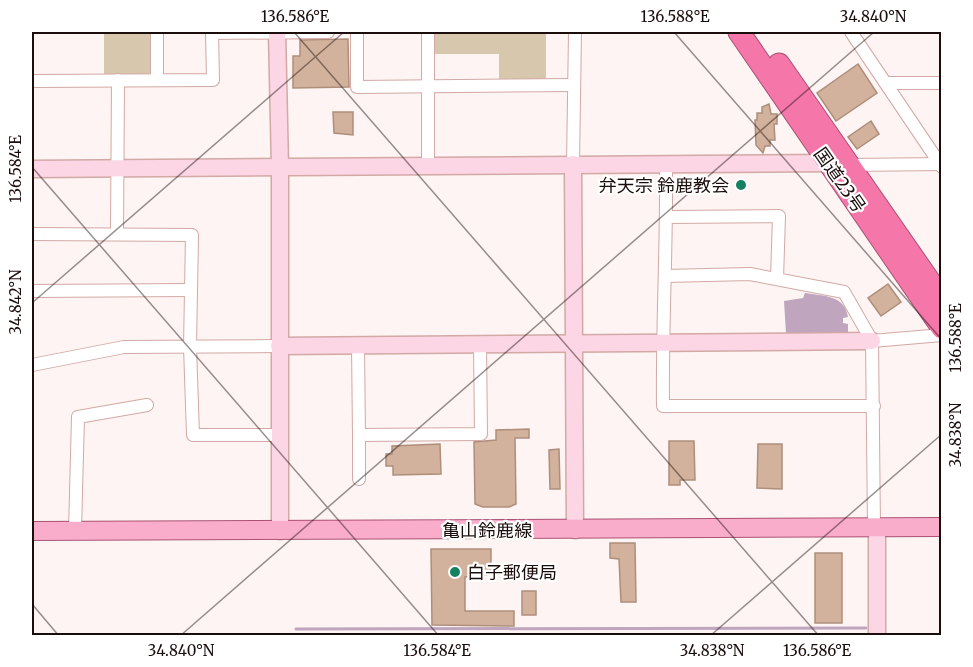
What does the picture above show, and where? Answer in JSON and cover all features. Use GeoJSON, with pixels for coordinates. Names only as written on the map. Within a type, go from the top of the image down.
{"type":"FeatureCollection","features":[{"type":"Feature","properties":{"kind":"highway","name":"国道23号"},"geometry":{"type":"LineString","coordinates":[[739,32],[942,328]]}},
{"type":"Feature","properties":{"kind":"highway","name":"国道23号"},"geometry":{"type":"LineString","coordinates":[[756,32],[942,299]]}},
{"type":"Feature","properties":{"kind":"main road","name":"亀山鈴鹿線"},"geometry":{"type":"LineString","coordinates":[[32,531],[942,527]]}},
{"type":"Feature","properties":{"kind":"street"},"geometry":{"type":"LineString","coordinates":[[157,32],[157,80]]}},
{"type":"Feature","properties":{"kind":"street"},"geometry":{"type":"LineString","coordinates":[[32,81],[213,80],[212,32],[328,32]]}},
{"type":"Feature","properties":{"kind":"street"},"geometry":{"type":"LineString","coordinates":[[277,32],[280,167],[280,531]]}},
{"type":"Feature","properties":{"kind":"street"},"geometry":{"type":"LineString","coordinates":[[357,32],[357,87],[573,85]]}},
{"type":"Feature","properties":{"kind":"street"},"geometry":{"type":"LineString","coordinates":[[428,32],[428,165]]}},
{"type":"Feature","properties":{"kind":"street"},"geometry":{"type":"LineString","coordinates":[[575,32],[573,85],[575,530]]}},
{"type":"Feature","properties":{"kind":"street"},"geometry":{"type":"LineString","coordinates":[[851,32],[941,164]]}},
{"type":"Feature","properties":{"kind":"street"},"geometry":{"type":"LineString","coordinates":[[117,233],[118,80]]}},
{"type":"Feature","properties":{"kind":"street"},"geometry":{"type":"LineString","coordinates":[[886,83],[942,83]]}},
{"type":"Feature","properties":{"kind":"street"},"geometry":{"type":"LineString","coordinates":[[32,169],[827,162],[849,165],[941,164]]}},
{"type":"Feature","properties":{"kind":"street"},"geometry":{"type":"LineString","coordinates":[[666,164],[663,406],[874,406]]}},
{"type":"Feature","properties":{"kind":"street"},"geometry":{"type":"LineString","coordinates":[[666,217],[779,216],[777,279]]}},
{"type":"Feature","properties":{"kind":"street"},"geometry":{"type":"LineString","coordinates":[[32,234],[192,235],[190,347],[193,435],[279,435]]}},
{"type":"Feature","properties":{"kind":"street"},"geometry":{"type":"LineString","coordinates":[[665,276],[750,274],[844,292],[872,340],[877,636]]}},
{"type":"Feature","properties":{"kind":"street"},"geometry":{"type":"LineString","coordinates":[[32,291],[191,290]]}},
{"type":"Feature","properties":{"kind":"street"},"geometry":{"type":"LineString","coordinates":[[32,365],[124,347],[872,340],[942,335]]}},
{"type":"Feature","properties":{"kind":"street"},"geometry":{"type":"LineString","coordinates":[[359,435],[481,434],[480,344]]}},
{"type":"Feature","properties":{"kind":"street"},"geometry":{"type":"LineString","coordinates":[[358,345],[358,478]]}},
{"type":"Feature","properties":{"kind":"street"},"geometry":{"type":"LineString","coordinates":[[75,531],[78,417],[147,405]]}},
{"type":"Feature","properties":{"kind":"shaded area"},"geometry":{"type":"Polygon","coordinates":[[[104,32],[151,32],[152,71],[148,75],[104,75],[104,32]]]}},
{"type":"Feature","properties":{"kind":"shaded area"},"geometry":{"type":"Polygon","coordinates":[[[435,32],[546,32],[546,79],[499,80],[499,54],[434,54],[435,32]]]}},
{"type":"Feature","properties":{"kind":"shaded area"},"geometry":{"type":"Polygon","coordinates":[[[805,293],[826,296],[843,304],[848,317],[843,318],[843,323],[848,324],[848,333],[786,333],[784,301],[803,298],[805,293]]]}},
{"type":"Feature","properties":{"kind":"building"},"geometry":{"type":"Polygon","coordinates":[[[348,39],[349,87],[293,88],[293,56],[300,56],[300,40],[348,39]]]}},
{"type":"Feature","properties":{"kind":"building"},"geometry":{"type":"Polygon","coordinates":[[[858,64],[877,93],[836,121],[817,93],[858,64]]]}},
{"type":"Feature","properties":{"kind":"building"},"geometry":{"type":"Polygon","coordinates":[[[769,104],[771,114],[777,114],[777,124],[774,124],[775,140],[770,140],[770,146],[765,146],[763,153],[756,145],[755,120],[757,120],[757,113],[762,113],[762,107],[769,104]]]}},
{"type":"Feature","properties":{"kind":"building"},"geometry":{"type":"Polygon","coordinates":[[[333,112],[353,112],[353,135],[334,133],[333,112]]]}},
{"type":"Feature","properties":{"kind":"building"},"geometry":{"type":"Polygon","coordinates":[[[871,121],[879,134],[857,149],[848,137],[871,121]]]}},
{"type":"Feature","properties":{"kind":"building"},"geometry":{"type":"Polygon","coordinates":[[[888,284],[901,302],[881,316],[868,298],[888,284]]]}},
{"type":"Feature","properties":{"kind":"building"},"geometry":{"type":"Polygon","coordinates":[[[529,429],[529,438],[515,438],[516,504],[509,507],[483,507],[475,504],[474,442],[496,440],[496,430],[529,429]]]}},
{"type":"Feature","properties":{"kind":"building"},"geometry":{"type":"Polygon","coordinates":[[[669,441],[694,441],[695,480],[680,480],[680,485],[669,485],[669,441]]]}},
{"type":"Feature","properties":{"kind":"building"},"geometry":{"type":"Polygon","coordinates":[[[440,444],[441,474],[393,475],[393,466],[386,466],[386,454],[392,454],[392,446],[440,444]]]}},
{"type":"Feature","properties":{"kind":"building"},"geometry":{"type":"Polygon","coordinates":[[[758,444],[782,444],[782,489],[757,488],[758,444]]]}},
{"type":"Feature","properties":{"kind":"building"},"geometry":{"type":"Polygon","coordinates":[[[559,449],[560,489],[550,489],[549,450],[559,449]]]}},
{"type":"Feature","properties":{"kind":"building"},"geometry":{"type":"Polygon","coordinates":[[[610,543],[635,543],[636,602],[621,602],[619,559],[610,558],[610,543]]]}},
{"type":"Feature","properties":{"kind":"building","name":"白子郵便局"},"geometry":{"type":"Polygon","coordinates":[[[431,549],[491,549],[491,574],[465,577],[465,611],[514,611],[514,626],[432,625],[431,549]]]}},
{"type":"Feature","properties":{"kind":"building"},"geometry":{"type":"Polygon","coordinates":[[[815,553],[842,553],[842,623],[815,623],[815,553]]]}},
{"type":"Feature","properties":{"kind":"building"},"geometry":{"type":"Polygon","coordinates":[[[522,591],[536,591],[536,615],[522,615],[522,591]]]}},
{"type":"Feature","properties":{"kind":"waterway"},"geometry":{"type":"LineString","coordinates":[[296,629],[866,628]]}},
{"type":"Feature","properties":{"kind":"place","name":"弁天宗 鈴鹿教会"},"geometry":{"type":"Point","coordinates":[741,185]}},
{"type":"Feature","properties":{"kind":"place","name":"白子郵便局"},"geometry":{"type":"Point","coordinates":[455,572]}}]}
